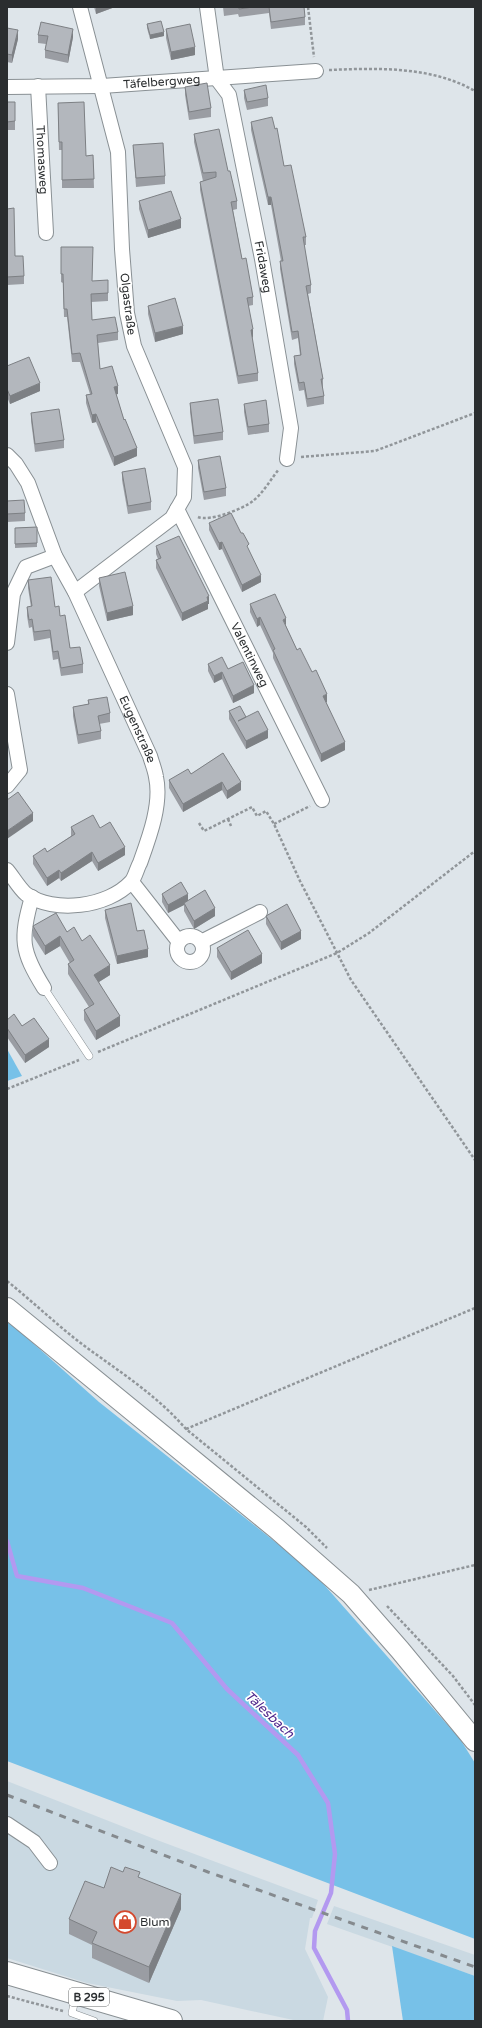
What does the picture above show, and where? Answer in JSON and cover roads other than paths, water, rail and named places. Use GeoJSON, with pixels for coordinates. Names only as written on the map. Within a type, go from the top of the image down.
{"type":"FeatureCollection","features":[{"type":"Feature","properties":{"kind":"main road","name":"B 295"},"geometry":{"type":"LineString","coordinates":[[7,1973],[74,2003],[171,2021]]}},
{"type":"Feature","properties":{"kind":"street","name":"Olgastraße"},"geometry":{"type":"LineString","coordinates":[[75,592],[172,518],[184,497],[185,467],[134,346],[127,314],[122,249],[118,152],[102,86],[80,7]]}},
{"type":"Feature","properties":{"kind":"street"},"geometry":{"type":"LineString","coordinates":[[207,7],[217,79]]}},
{"type":"Feature","properties":{"kind":"street","name":"Täfelbergweg"},"geometry":{"type":"LineString","coordinates":[[7,87],[102,86],[316,71]]}},
{"type":"Feature","properties":{"kind":"street","name":"Fridaweg"},"geometry":{"type":"LineString","coordinates":[[217,79],[229,95],[262,259],[291,428],[287,458]]}},
{"type":"Feature","properties":{"kind":"street","name":"Thomasweg"},"geometry":{"type":"LineString","coordinates":[[38,86],[46,233]]}},
{"type":"Feature","properties":{"kind":"street","name":"Eugenstraße"},"geometry":{"type":"LineString","coordinates":[[7,455],[16,464],[28,483],[55,556],[75,592],[150,756],[157,777],[157,800],[146,845],[132,882]]}},
{"type":"Feature","properties":{"kind":"street","name":"Valentinweg"},"geometry":{"type":"LineString","coordinates":[[177,509],[322,800]]}},
{"type":"Feature","properties":{"kind":"street"},"geometry":{"type":"LineString","coordinates":[[7,643],[13,594],[26,567],[55,556]]}},
{"type":"Feature","properties":{"kind":"street"},"geometry":{"type":"LineString","coordinates":[[7,694],[20,770],[7,786]]}},
{"type":"Feature","properties":{"kind":"street"},"geometry":{"type":"LineString","coordinates":[[7,870],[25,892],[32,897],[41,901],[70,906],[91,904],[115,894],[132,882],[179,942]]}},
{"type":"Feature","properties":{"kind":"street"},"geometry":{"type":"LineString","coordinates":[[32,897],[25,922],[24,947],[29,963],[44,988]]}},
{"type":"Feature","properties":{"kind":"street"},"geometry":{"type":"LineString","coordinates":[[201,942],[260,912]]}},
{"type":"Feature","properties":{"kind":"street"},"geometry":{"type":"LineString","coordinates":[[190,936],[201,942],[204,950],[197,961],[189,962],[179,955],[177,951],[179,942],[190,936]]}},
{"type":"Feature","properties":{"kind":"street"},"geometry":{"type":"LineString","coordinates":[[7,1308],[277,1529],[351,1594],[400,1650],[475,1741]]}},
{"type":"Feature","properties":{"kind":"street"},"geometry":{"type":"LineString","coordinates":[[7,1824],[34,1842],[50,1863]]}},
{"type":"Feature","properties":{"kind":"lane"},"geometry":{"type":"LineString","coordinates":[[44,988],[88,1056]]}},
{"type":"Feature","properties":{"kind":"lane"},"geometry":{"type":"LineString","coordinates":[[74,2003],[94,2021]]}},
{"type":"Feature","properties":{"kind":"waterway","name":"Tälesbach"},"geometry":{"type":"LineString","coordinates":[[7,1541],[17,1576],[83,1588],[172,1623],[227,1689],[298,1755],[328,1803],[335,1854],[331,1893],[315,1931],[314,1948],[347,2010],[348,2021]]}},
{"type":"Feature","properties":{"kind":"railway"},"geometry":{"type":"LineString","coordinates":[[7,1795],[208,1872],[475,1967]]}},
{"type":"Feature","properties":{"kind":"place","name":"Blum"},"geometry":{"type":"Point","coordinates":[125,1922]}}]}
